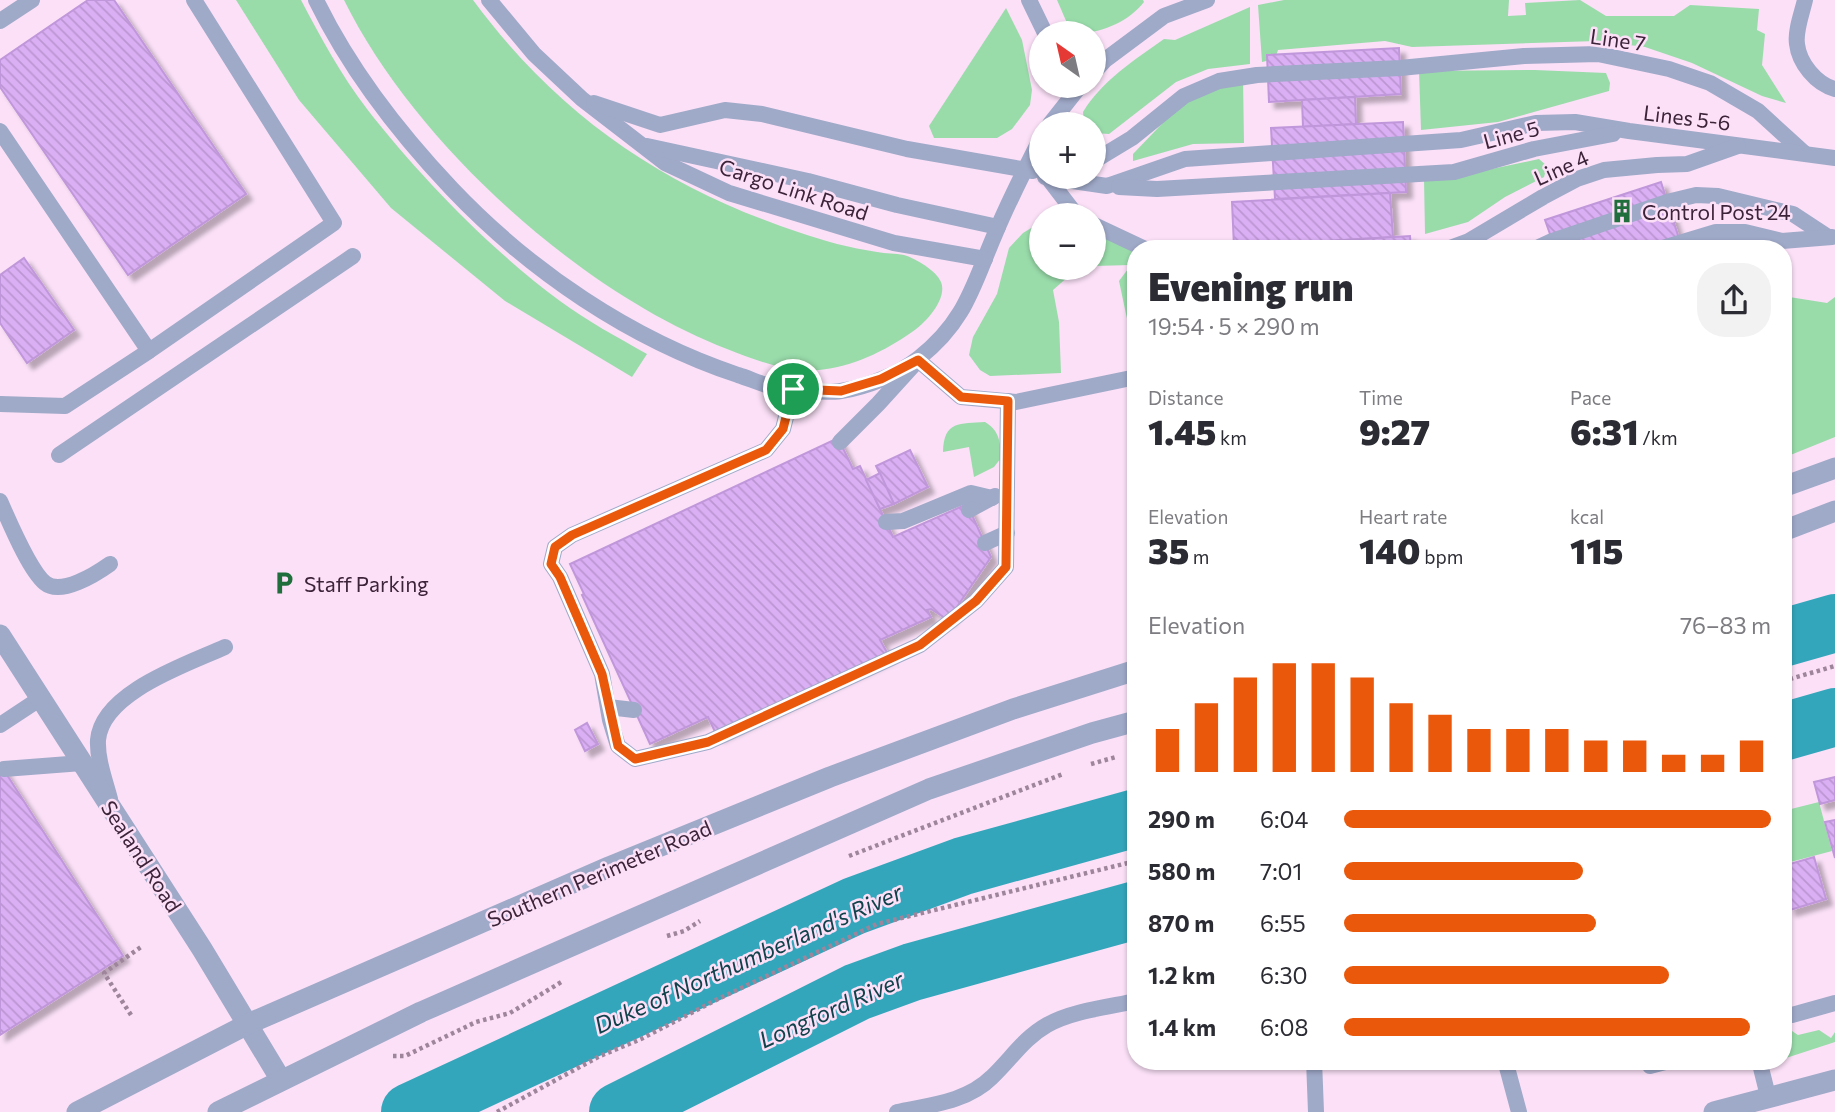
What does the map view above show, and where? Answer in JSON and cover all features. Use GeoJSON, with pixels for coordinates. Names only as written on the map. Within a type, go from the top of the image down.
{"type":"FeatureCollection","features":[{"type":"Feature","properties":{"kind":"street"},"geometry":{"type":"LineString","coordinates":[[1792,483],[1835,468]]}},
{"type":"Feature","properties":{"kind":"street"},"geometry":{"type":"LineString","coordinates":[[1792,527],[1835,510]]}},
{"type":"Feature","properties":{"kind":"street","name":"Sealand Road"},"geometry":{"type":"LineString","coordinates":[[0,635],[281,1080]]}},
{"type":"Feature","properties":{"kind":"street","name":"Southern Perimeter Road"},"geometry":{"type":"LineString","coordinates":[[77,1112],[248,1024],[609,867],[830,777],[1013,709],[1127,673]]}},
{"type":"Feature","properties":{"kind":"street"},"geometry":{"type":"LineString","coordinates":[[218,1112],[434,1006],[929,789],[1127,723]]}},
{"type":"Feature","properties":{"kind":"street"},"geometry":{"type":"LineString","coordinates":[[1714,1112],[1835,1080]]}},
{"type":"Feature","properties":{"kind":"lane"},"geometry":{"type":"LineString","coordinates":[[0,21],[32,0]]}},
{"type":"Feature","properties":{"kind":"lane"},"geometry":{"type":"LineString","coordinates":[[0,404],[65,406],[334,223],[194,0]]}},
{"type":"Feature","properties":{"kind":"lane"},"geometry":{"type":"LineString","coordinates":[[316,0],[334,37],[396,126],[453,190],[545,272],[648,338],[714,367],[779,389],[841,391],[881,379],[918,360]]}},
{"type":"Feature","properties":{"kind":"lane","name":"Cargo Link Road"},"geometry":{"type":"LineString","coordinates":[[489,0],[534,54],[582,99],[665,163],[729,193],[894,243],[985,259]]}},
{"type":"Feature","properties":{"kind":"lane"},"geometry":{"type":"LineString","coordinates":[[1029,0],[1039,21]]}},
{"type":"Feature","properties":{"kind":"lane"},"geometry":{"type":"LineString","coordinates":[[1106,60],[1164,16],[1206,0]]}},
{"type":"Feature","properties":{"kind":"lane"},"geometry":{"type":"LineString","coordinates":[[1805,0],[1796,43],[1802,60],[1826,87],[1835,89]]}},
{"type":"Feature","properties":{"kind":"lane","name":"Line 7"},"geometry":{"type":"LineString","coordinates":[[1106,153],[1132,138],[1184,96],[1219,81],[1257,75],[1400,68],[1536,55],[1598,54],[1669,69],[1710,83],[1758,111],[1804,153]]}},
{"type":"Feature","properties":{"kind":"lane"},"geometry":{"type":"LineString","coordinates":[[582,99],[660,125],[725,110],[762,114],[907,149],[1029,170]]}},
{"type":"Feature","properties":{"kind":"lane"},"geometry":{"type":"LineString","coordinates":[[1107,186],[1185,159],[1461,141],[1536,123],[1575,122],[1629,131]]}},
{"type":"Feature","properties":{"kind":"lane"},"geometry":{"type":"LineString","coordinates":[[0,131],[149,351]]}},
{"type":"Feature","properties":{"kind":"lane","name":"Lines 5-6"},"geometry":{"type":"LineString","coordinates":[[1629,131],[1835,158]]}},
{"type":"Feature","properties":{"kind":"lane","name":"Line 5"},"geometry":{"type":"LineString","coordinates":[[1107,186],[1157,189],[1454,172],[1534,149],[1629,131]]}},
{"type":"Feature","properties":{"kind":"lane"},"geometry":{"type":"LineString","coordinates":[[641,145],[998,226]]}},
{"type":"Feature","properties":{"kind":"lane","name":"Line 4"},"geometry":{"type":"LineString","coordinates":[[1471,240],[1577,179],[1604,170],[1687,164],[1740,145]]}},
{"type":"Feature","properties":{"kind":"lane"},"geometry":{"type":"LineString","coordinates":[[840,442],[949,329],[963,311],[974,292],[998,226],[1029,160]]}},
{"type":"Feature","properties":{"kind":"lane"},"geometry":{"type":"LineString","coordinates":[[1056,189],[1067,203]]}},
{"type":"Feature","properties":{"kind":"lane"},"geometry":{"type":"LineString","coordinates":[[1555,240],[1667,202],[1696,195],[1718,196],[1793,214],[1832,237]]}},
{"type":"Feature","properties":{"kind":"lane"},"geometry":{"type":"LineString","coordinates":[[1106,231],[1127,240]]}},
{"type":"Feature","properties":{"kind":"lane"},"geometry":{"type":"LineString","coordinates":[[1691,240],[1716,232],[1745,232],[1778,240]]}},
{"type":"Feature","properties":{"kind":"lane"},"geometry":{"type":"LineString","coordinates":[[1792,240],[1832,237]]}},
{"type":"Feature","properties":{"kind":"lane"},"geometry":{"type":"LineString","coordinates":[[58,455],[353,256]]}},
{"type":"Feature","properties":{"kind":"lane"},"geometry":{"type":"LineString","coordinates":[[918,360],[961,397],[1016,402],[1127,379]]}},
{"type":"Feature","properties":{"kind":"lane"},"geometry":{"type":"LineString","coordinates":[[793,389],[783,429],[766,450],[572,535],[555,547],[551,564],[567,574],[586,639],[602,674],[618,746],[635,759],[708,742],[920,645],[976,601],[1006,567],[1008,401]]}},
{"type":"Feature","properties":{"kind":"lane"},"geometry":{"type":"LineString","coordinates":[[969,510],[1008,489]]}},
{"type":"Feature","properties":{"kind":"lane"},"geometry":{"type":"LineString","coordinates":[[886,522],[903,521],[971,493],[992,498]]}},
{"type":"Feature","properties":{"kind":"lane"},"geometry":{"type":"LineString","coordinates":[[0,501],[33,566],[45,583],[57,587],[83,581],[110,564]]}},
{"type":"Feature","properties":{"kind":"lane"},"geometry":{"type":"LineString","coordinates":[[985,543],[1007,533]]}},
{"type":"Feature","properties":{"kind":"lane"},"geometry":{"type":"LineString","coordinates":[[586,639],[607,650]]}},
{"type":"Feature","properties":{"kind":"lane"},"geometry":{"type":"LineString","coordinates":[[112,810],[98,740],[103,721],[113,706],[142,686],[225,647]]}},
{"type":"Feature","properties":{"kind":"lane"},"geometry":{"type":"LineString","coordinates":[[602,674],[619,676]]}},
{"type":"Feature","properties":{"kind":"lane"},"geometry":{"type":"LineString","coordinates":[[0,725],[41,698]]}},
{"type":"Feature","properties":{"kind":"lane"},"geometry":{"type":"LineString","coordinates":[[608,707],[634,710]]}},
{"type":"Feature","properties":{"kind":"lane"},"geometry":{"type":"LineString","coordinates":[[4,769],[82,763]]}},
{"type":"Feature","properties":{"kind":"lane"},"geometry":{"type":"LineString","coordinates":[[897,1112],[945,1102],[973,1092],[991,1079],[1026,1039],[1049,1024],[1127,1003]]}},
{"type":"Feature","properties":{"kind":"lane"},"geometry":{"type":"LineString","coordinates":[[1792,1015],[1835,1003]]}},
{"type":"Feature","properties":{"kind":"lane"},"geometry":{"type":"LineString","coordinates":[[1314,1070],[1316,1112]]}},
{"type":"Feature","properties":{"kind":"lane"},"geometry":{"type":"LineString","coordinates":[[1508,1070],[1519,1112]]}},
{"type":"Feature","properties":{"kind":"lane"},"geometry":{"type":"LineString","coordinates":[[1762,1070],[1768,1096]]}},
{"type":"Feature","properties":{"kind":"path"},"geometry":{"type":"LineString","coordinates":[[1792,678],[1835,666]]}},
{"type":"Feature","properties":{"kind":"path"},"geometry":{"type":"LineString","coordinates":[[1090,765],[1124,754]]}},
{"type":"Feature","properties":{"kind":"path"},"geometry":{"type":"LineString","coordinates":[[847,856],[1066,773]]}},
{"type":"Feature","properties":{"kind":"path"},"geometry":{"type":"LineString","coordinates":[[497,1112],[600,1056],[641,1040],[720,998],[877,924],[1127,864]]}},
{"type":"Feature","properties":{"kind":"path"},"geometry":{"type":"LineString","coordinates":[[662,937],[684,931],[706,917]]}},
{"type":"Feature","properties":{"kind":"path"},"geometry":{"type":"LineString","coordinates":[[131,1014],[104,973],[141,947]]}},
{"type":"Feature","properties":{"kind":"path"},"geometry":{"type":"LineString","coordinates":[[391,1056],[405,1056],[477,1023],[510,1013],[570,978]]}},
{"type":"Feature","properties":{"kind":"green space"},"geometry":{"type":"Polygon","coordinates":[[[236,0],[301,0],[340,70],[367,109],[410,161],[458,211],[508,259],[560,301],[647,354],[632,377],[505,301],[391,208],[299,100],[236,0]]]}},
{"type":"Feature","properties":{"kind":"green space"},"geometry":{"type":"Polygon","coordinates":[[[344,0],[473,0],[506,41],[578,112],[658,169],[702,193],[798,232],[827,241],[914,259],[939,278],[942,289],[938,303],[923,323],[891,346],[856,362],[819,370],[795,370],[760,361],[671,323],[615,290],[559,251],[506,206],[457,158],[413,106],[374,53],[344,0]]]}},
{"type":"Feature","properties":{"kind":"green space"},"geometry":{"type":"Polygon","coordinates":[[[1057,0],[1144,2],[1131,15],[1106,27],[1106,21],[1066,21],[1057,0]]]}},
{"type":"Feature","properties":{"kind":"green space"},"geometry":{"type":"Polygon","coordinates":[[[1284,0],[1509,0],[1508,16],[1526,15],[1525,3],[1580,0],[1606,16],[1674,16],[1690,5],[1759,9],[1757,30],[1765,34],[1762,65],[1786,103],[1762,96],[1692,63],[1645,47],[1597,41],[1412,47],[1385,41],[1278,50],[1275,59],[1262,62],[1258,5],[1284,0]]]}},
{"type":"Feature","properties":{"kind":"green space"},"geometry":{"type":"Polygon","coordinates":[[[1250,7],[1250,64],[1208,69],[1176,82],[1109,134],[1106,134],[1106,112],[1083,112],[1093,98],[1106,98],[1106,84],[1119,72],[1164,39],[1175,40],[1250,7]]]}},
{"type":"Feature","properties":{"kind":"green space"},"geometry":{"type":"Polygon","coordinates":[[[1006,8],[1022,40],[1029,75],[1030,105],[1012,129],[997,138],[934,138],[929,126],[1006,8]]]}},
{"type":"Feature","properties":{"kind":"green space"},"geometry":{"type":"Polygon","coordinates":[[[1535,70],[1606,73],[1610,83],[1609,91],[1498,122],[1421,130],[1419,71],[1535,70]]]}},
{"type":"Feature","properties":{"kind":"green space"},"geometry":{"type":"Polygon","coordinates":[[[1243,80],[1244,143],[1193,144],[1133,161],[1133,154],[1179,106],[1202,92],[1243,80]]]}},
{"type":"Feature","properties":{"kind":"green space"},"geometry":{"type":"Polygon","coordinates":[[[1539,159],[1547,166],[1544,177],[1505,197],[1468,222],[1425,234],[1424,178],[1482,171],[1539,159]]]}},
{"type":"Feature","properties":{"kind":"green space"},"geometry":{"type":"Polygon","coordinates":[[[1029,229],[1029,280],[1064,280],[1053,290],[1059,322],[1061,373],[990,376],[980,370],[969,355],[973,337],[997,294],[1009,248],[1029,229]]]}},
{"type":"Feature","properties":{"kind":"green space"},"geometry":{"type":"Polygon","coordinates":[[[1106,234],[1127,245],[1127,265],[1106,266],[1106,234]]]}},
{"type":"Feature","properties":{"kind":"green space"},"geometry":{"type":"Polygon","coordinates":[[[1127,270],[1127,319],[1119,281],[1127,270]]]}},
{"type":"Feature","properties":{"kind":"green space"},"geometry":{"type":"Polygon","coordinates":[[[1792,297],[1827,303],[1835,297],[1835,437],[1792,454],[1792,297]]]}},
{"type":"Feature","properties":{"kind":"green space"},"geometry":{"type":"Polygon","coordinates":[[[985,422],[996,433],[1001,458],[994,467],[974,477],[969,447],[943,452],[944,442],[946,434],[955,426],[985,422]]]}},
{"type":"Feature","properties":{"kind":"green space"},"geometry":{"type":"Polygon","coordinates":[[[1819,802],[1832,851],[1792,862],[1792,809],[1819,802]]]}},
{"type":"Feature","properties":{"kind":"green space"},"geometry":{"type":"Polygon","coordinates":[[[1819,1030],[1831,1038],[1835,1032],[1835,1042],[1792,1056],[1792,1031],[1798,1035],[1819,1030]]]}},
{"type":"Feature","properties":{"kind":"building"},"geometry":{"type":"Polygon","coordinates":[[[88,0],[114,0],[246,194],[128,275],[0,87],[0,60],[88,0]]]}},
{"type":"Feature","properties":{"kind":"building"},"geometry":{"type":"Polygon","coordinates":[[[1399,48],[1401,94],[1269,102],[1267,55],[1399,48]]]}},
{"type":"Feature","properties":{"kind":"building"},"geometry":{"type":"Polygon","coordinates":[[[1355,97],[1356,124],[1303,127],[1302,100],[1355,97]]]}},
{"type":"Feature","properties":{"kind":"building"},"geometry":{"type":"Polygon","coordinates":[[[1403,122],[1406,192],[1275,199],[1271,128],[1403,122]]]}},
{"type":"Feature","properties":{"kind":"building","name":"Control Post 24"},"geometry":{"type":"Polygon","coordinates":[[[1661,182],[1679,240],[1552,240],[1545,220],[1661,182]]]}},
{"type":"Feature","properties":{"kind":"building"},"geometry":{"type":"Polygon","coordinates":[[[1390,193],[1393,237],[1345,240],[1234,240],[1232,202],[1390,193]]]}},
{"type":"Feature","properties":{"kind":"building"},"geometry":{"type":"Polygon","coordinates":[[[1410,236],[1410,240],[1344,240],[1410,236]]]}},
{"type":"Feature","properties":{"kind":"building"},"geometry":{"type":"Polygon","coordinates":[[[24,258],[74,330],[27,363],[0,323],[0,275],[24,258]]]}},
{"type":"Feature","properties":{"kind":"building"},"geometry":{"type":"Polygon","coordinates":[[[838,438],[853,469],[860,466],[893,537],[967,504],[991,557],[948,620],[931,609],[927,610],[931,617],[880,640],[889,656],[717,736],[708,717],[650,744],[570,564],[838,438]]]}},
{"type":"Feature","properties":{"kind":"building"},"geometry":{"type":"Polygon","coordinates":[[[910,450],[928,487],[894,504],[876,466],[910,450]]]}},
{"type":"Feature","properties":{"kind":"building"},"geometry":{"type":"Polygon","coordinates":[[[880,473],[894,504],[880,509],[866,480],[880,473]]]}},
{"type":"Feature","properties":{"kind":"building"},"geometry":{"type":"Polygon","coordinates":[[[587,723],[598,744],[585,751],[575,730],[587,723]]]}},
{"type":"Feature","properties":{"kind":"building"},"geometry":{"type":"Polygon","coordinates":[[[0,764],[123,956],[0,1035],[0,764]]]}},
{"type":"Feature","properties":{"kind":"building"},"geometry":{"type":"Polygon","coordinates":[[[1835,777],[1835,800],[1820,804],[1814,782],[1835,777]]]}},
{"type":"Feature","properties":{"kind":"building"},"geometry":{"type":"Polygon","coordinates":[[[1835,820],[1835,858],[1825,822],[1835,820]]]}},
{"type":"Feature","properties":{"kind":"building"},"geometry":{"type":"Polygon","coordinates":[[[1814,857],[1826,899],[1792,909],[1792,863],[1814,857]]]}},
{"type":"Feature","properties":{"kind":"waterway","name":"Duke of Northumberland's River"},"geometry":{"type":"LineString","coordinates":[[1792,635],[1835,623]]}},
{"type":"Feature","properties":{"kind":"waterway","name":"Longford River"},"geometry":{"type":"LineString","coordinates":[[1792,729],[1835,717]]}},
{"type":"Feature","properties":{"kind":"waterway","name":"Duke of Northumberland's River"},"geometry":{"type":"LineString","coordinates":[[410,1112],[854,906],[963,866],[1127,820]]}},
{"type":"Feature","properties":{"kind":"waterway","name":"Longford River"},"geometry":{"type":"LineString","coordinates":[[618,1112],[857,992],[912,972],[1127,912]]}},
{"type":"Feature","properties":{"kind":"place","name":"Control Post 24"},"geometry":{"type":"Point","coordinates":[1622,211]}},
{"type":"Feature","properties":{"kind":"place","name":"Staff Parking"},"geometry":{"type":"Point","coordinates":[284,583]}},
{"type":"Feature","properties":{"kind":"route"},"geometry":{"type":"LineString","coordinates":[[918,360],[961,397],[1008,401],[1006,567],[976,601],[920,645],[708,742],[635,759],[618,746],[610,720],[602,674],[560,577],[551,564],[555,547],[572,535],[766,450],[783,429],[793,389],[841,391],[881,379],[918,360]]}}]}
